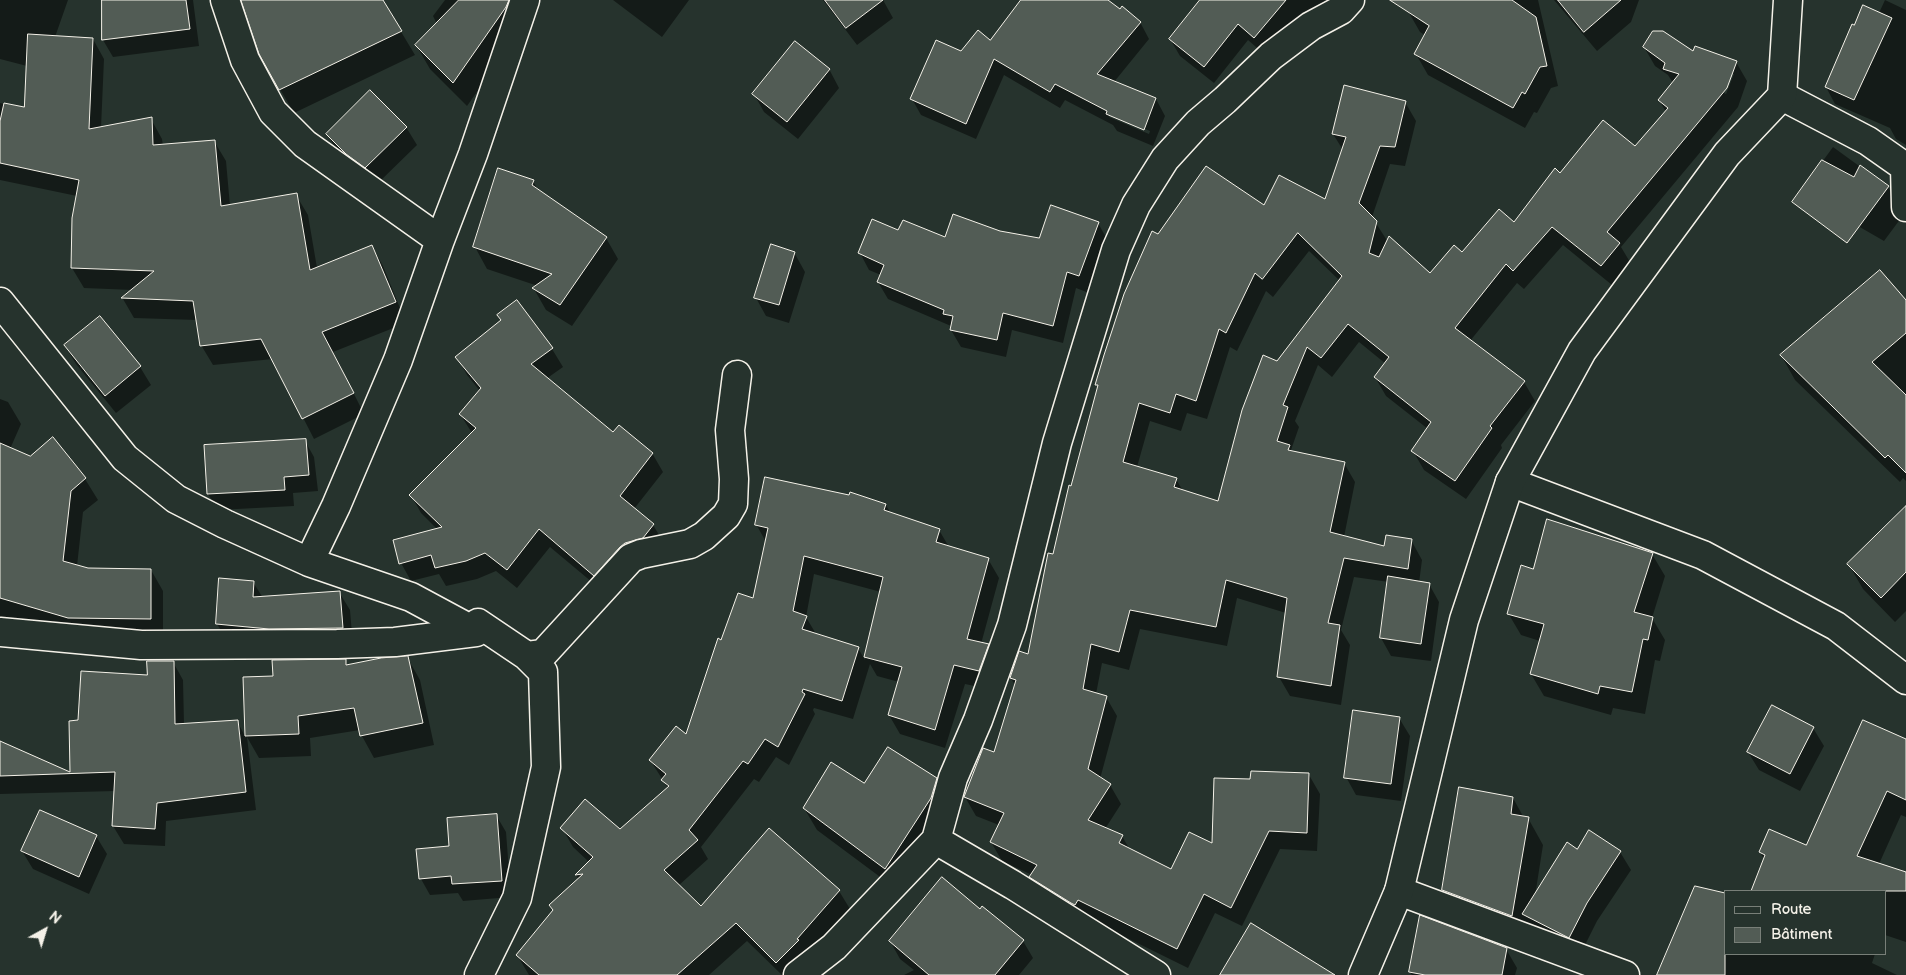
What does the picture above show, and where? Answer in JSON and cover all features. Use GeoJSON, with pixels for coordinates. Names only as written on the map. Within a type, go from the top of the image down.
{"type":"FeatureCollection","features":[{"type":"Feature","properties":{"kind":"street"},"geometry":{"type":"LineString","coordinates":[[225,0],[245,60],[273,112],[305,144],[440,240]]}},
{"type":"Feature","properties":{"kind":"street"},"geometry":{"type":"LineString","coordinates":[[309,562],[336,506],[398,360],[440,240],[473,154],[525,0]]}},
{"type":"Feature","properties":{"kind":"street"},"geometry":{"type":"LineString","coordinates":[[798,975],[834,947],[936,840],[953,778],[978,720],[1012,625],[1057,443],[1116,250],[1136,205],[1165,159],[1198,123],[1271,56],[1311,26],[1341,10],[1350,0]]}},
{"type":"Feature","properties":{"kind":"street"},"geometry":{"type":"LineString","coordinates":[[1363,975],[1399,891],[1464,620],[1510,482],[1582,351],[1727,154],[1782,96],[1788,0]]}},
{"type":"Feature","properties":{"kind":"street"},"geometry":{"type":"LineString","coordinates":[[1782,96],[1868,141],[1905,167],[1906,207]]}},
{"type":"Feature","properties":{"kind":"street"},"geometry":{"type":"LineString","coordinates":[[0,302],[125,458],[176,499],[224,524],[309,562],[411,598],[476,632]]}},
{"type":"Feature","properties":{"kind":"street"},"geometry":{"type":"LineString","coordinates":[[527,656],[543,654],[631,558],[641,554],[690,544],[704,536],[726,516],[733,504],[734,479],[730,430],[737,375]]}},
{"type":"Feature","properties":{"kind":"street"},"geometry":{"type":"LineString","coordinates":[[1510,482],[1703,555],[1836,626],[1906,680]]}},
{"type":"Feature","properties":{"kind":"street"},"geometry":{"type":"LineString","coordinates":[[476,632],[478,623],[527,656],[543,672],[546,767],[517,898],[479,975]]}},
{"type":"Feature","properties":{"kind":"street"},"geometry":{"type":"LineString","coordinates":[[0,632],[141,645],[395,642],[476,632]]}},
{"type":"Feature","properties":{"kind":"street"},"geometry":{"type":"LineString","coordinates":[[936,840],[1156,975]]}},
{"type":"Feature","properties":{"kind":"street"},"geometry":{"type":"LineString","coordinates":[[1399,891],[1625,975]]}},
{"type":"Feature","properties":{"kind":"building"},"geometry":{"type":"Polygon","coordinates":[[[102,0],[186,0],[190,29],[102,40],[102,0]]]}},
{"type":"Feature","properties":{"kind":"building"},"geometry":{"type":"Polygon","coordinates":[[[241,0],[383,0],[402,31],[279,90],[259,54],[241,0]]]}},
{"type":"Feature","properties":{"kind":"building"},"geometry":{"type":"Polygon","coordinates":[[[459,0],[509,0],[453,83],[415,45],[459,0]]]}},
{"type":"Feature","properties":{"kind":"building"},"geometry":{"type":"Polygon","coordinates":[[[825,0],[883,0],[846,28],[825,0]]]}},
{"type":"Feature","properties":{"kind":"building"},"geometry":{"type":"Polygon","coordinates":[[[1021,0],[1108,0],[1120,9],[1122,6],[1141,22],[1097,74],[1156,98],[1144,130],[1106,114],[1107,111],[1055,84],[1050,92],[994,59],[966,124],[910,99],[936,40],[961,51],[978,30],[990,40],[1021,0]]]}},
{"type":"Feature","properties":{"kind":"building"},"geometry":{"type":"Polygon","coordinates":[[[1200,0],[1286,0],[1254,38],[1238,24],[1204,67],[1169,39],[1200,0]]]}},
{"type":"Feature","properties":{"kind":"building"},"geometry":{"type":"Polygon","coordinates":[[[1390,0],[1512,0],[1536,17],[1547,66],[1540,67],[1525,94],[1522,92],[1513,108],[1414,54],[1429,26],[1390,0]]]}},
{"type":"Feature","properties":{"kind":"building"},"geometry":{"type":"Polygon","coordinates":[[[1558,0],[1621,0],[1584,32],[1558,0]]]}},
{"type":"Feature","properties":{"kind":"building"},"geometry":{"type":"Polygon","coordinates":[[[1863,5],[1892,18],[1854,100],[1825,87],[1852,24],[1854,25],[1863,5]]]}},
{"type":"Feature","properties":{"kind":"building"},"geometry":{"type":"Polygon","coordinates":[[[1653,31],[1663,31],[1693,51],[1695,46],[1737,61],[1727,88],[1607,232],[1620,243],[1601,266],[1552,227],[1513,271],[1506,264],[1455,328],[1525,381],[1490,426],[1492,428],[1455,481],[1411,451],[1431,422],[1374,377],[1389,357],[1348,324],[1321,358],[1307,347],[1283,405],[1288,407],[1277,441],[1290,445],[1288,450],[1345,462],[1330,532],[1384,546],[1386,535],[1412,539],[1408,569],[1344,558],[1328,623],[1340,625],[1331,686],[1277,677],[1287,598],[1226,580],[1216,627],[1130,610],[1119,652],[1091,644],[1083,689],[1107,696],[1088,769],[1111,784],[1088,820],[1123,835],[1119,843],[1171,869],[1189,832],[1212,843],[1214,778],[1250,779],[1251,771],[1309,773],[1307,833],[1269,831],[1231,908],[1204,894],[1177,949],[1078,900],[1075,905],[1029,877],[1037,865],[990,842],[1004,813],[964,797],[983,748],[994,752],[1016,680],[1010,678],[1019,651],[1028,654],[1048,553],[1053,554],[1069,485],[1071,486],[1098,385],[1095,385],[1124,294],[1152,231],[1158,234],[1206,166],[1264,205],[1279,175],[1325,199],[1346,137],[1332,134],[1344,85],[1406,101],[1395,147],[1380,146],[1359,203],[1377,221],[1369,253],[1379,257],[1389,236],[1430,273],[1454,245],[1462,252],[1499,209],[1514,222],[1555,168],[1560,173],[1603,120],[1635,146],[1668,108],[1658,100],[1679,74],[1663,69],[1665,63],[1643,47],[1653,31]],[[1298,233],[1262,279],[1255,273],[1226,333],[1219,329],[1196,401],[1176,394],[1170,413],[1139,403],[1123,462],[1177,478],[1174,487],[1218,501],[1242,410],[1263,355],[1277,361],[1342,276],[1298,233]]]}},
{"type":"Feature","properties":{"kind":"building"},"geometry":{"type":"Polygon","coordinates":[[[28,34],[93,38],[89,129],[152,117],[153,145],[215,140],[221,206],[297,193],[310,270],[372,245],[396,302],[322,332],[354,393],[302,419],[261,339],[200,346],[193,301],[121,298],[154,271],[71,268],[72,218],[79,180],[0,163],[0,121],[4,103],[24,107],[28,34]]]}},
{"type":"Feature","properties":{"kind":"building"},"geometry":{"type":"Polygon","coordinates":[[[795,41],[830,69],[787,122],[752,94],[795,41]]]}},
{"type":"Feature","properties":{"kind":"building"},"geometry":{"type":"Polygon","coordinates":[[[370,90],[407,127],[365,168],[346,154],[326,134],[370,90]]]}},
{"type":"Feature","properties":{"kind":"building"},"geometry":{"type":"Polygon","coordinates":[[[1822,160],[1854,177],[1860,165],[1889,186],[1847,243],[1792,202],[1822,160]]]}},
{"type":"Feature","properties":{"kind":"building"},"geometry":{"type":"Polygon","coordinates":[[[498,168],[534,180],[532,185],[607,237],[560,305],[532,288],[552,274],[473,247],[498,168]]]}},
{"type":"Feature","properties":{"kind":"building"},"geometry":{"type":"Polygon","coordinates":[[[1051,205],[1099,222],[1079,276],[1067,272],[1053,326],[1003,313],[997,340],[950,330],[953,316],[943,314],[944,310],[877,282],[884,265],[858,253],[872,219],[898,230],[903,220],[945,237],[953,214],[1000,231],[1039,238],[1051,205]]]}},
{"type":"Feature","properties":{"kind":"building"},"geometry":{"type":"Polygon","coordinates":[[[771,244],[795,252],[779,305],[754,298],[771,244]]]}},
{"type":"Feature","properties":{"kind":"building"},"geometry":{"type":"Polygon","coordinates":[[[1880,270],[1906,300],[1906,333],[1872,362],[1906,395],[1906,473],[1888,455],[1885,458],[1780,355],[1880,270]]]}},
{"type":"Feature","properties":{"kind":"building"},"geometry":{"type":"Polygon","coordinates":[[[517,300],[553,348],[531,364],[613,432],[619,425],[653,453],[620,496],[654,524],[643,538],[625,543],[620,547],[594,576],[539,529],[507,570],[485,553],[466,561],[435,568],[431,555],[399,564],[393,540],[442,527],[409,495],[476,428],[459,414],[481,388],[455,357],[501,320],[497,315],[517,300]]]}},
{"type":"Feature","properties":{"kind":"building"},"geometry":{"type":"Polygon","coordinates":[[[100,316],[141,366],[105,396],[64,345],[100,316]]]}},
{"type":"Feature","properties":{"kind":"building"},"geometry":{"type":"Polygon","coordinates":[[[53,437],[86,478],[71,491],[63,561],[88,568],[151,569],[151,619],[68,618],[0,598],[0,443],[30,456],[53,437]]]}},
{"type":"Feature","properties":{"kind":"building"},"geometry":{"type":"Polygon","coordinates":[[[306,439],[309,475],[284,477],[285,490],[207,494],[204,445],[306,439]]]}},
{"type":"Feature","properties":{"kind":"building"},"geometry":{"type":"Polygon","coordinates":[[[765,477],[849,495],[850,492],[886,504],[884,510],[940,529],[936,542],[989,558],[967,639],[989,644],[979,671],[954,665],[935,730],[888,715],[902,667],[864,657],[883,577],[804,556],[793,611],[807,616],[802,629],[859,647],[842,701],[803,689],[802,692],[805,694],[778,747],[765,739],[748,764],[743,761],[689,830],[698,840],[664,870],[701,906],[769,828],[840,890],[797,939],[799,940],[776,963],[736,923],[677,975],[539,975],[516,955],[553,910],[549,905],[583,874],[575,875],[593,857],[560,828],[585,799],[620,829],[669,786],[661,780],[666,774],[649,760],[676,726],[686,734],[718,638],[721,640],[738,593],[753,598],[768,528],[755,525],[765,477]]]}},
{"type":"Feature","properties":{"kind":"building"},"geometry":{"type":"Polygon","coordinates":[[[1906,506],[1906,572],[1881,598],[1847,564],[1906,506]]]}},
{"type":"Feature","properties":{"kind":"building"},"geometry":{"type":"Polygon","coordinates":[[[1547,519],[1653,553],[1634,612],[1653,617],[1648,640],[1643,639],[1632,692],[1600,686],[1598,694],[1530,674],[1544,624],[1507,614],[1521,565],[1533,569],[1547,519]]]}},
{"type":"Feature","properties":{"kind":"building"},"geometry":{"type":"Polygon","coordinates":[[[1388,576],[1430,583],[1421,644],[1380,638],[1388,576]]]}},
{"type":"Feature","properties":{"kind":"building"},"geometry":{"type":"Polygon","coordinates":[[[219,578],[254,581],[253,597],[340,591],[343,628],[269,629],[216,624],[219,578]]]}},
{"type":"Feature","properties":{"kind":"building"},"geometry":{"type":"Polygon","coordinates":[[[408,656],[423,723],[360,736],[354,708],[298,716],[299,734],[245,736],[243,677],[273,676],[272,660],[346,659],[346,665],[381,658],[408,656]]]}},
{"type":"Feature","properties":{"kind":"building"},"geometry":{"type":"Polygon","coordinates":[[[147,661],[174,661],[175,724],[238,720],[246,792],[157,803],[155,829],[112,826],[115,772],[0,776],[0,741],[70,772],[69,721],[78,720],[81,671],[147,675],[147,661]]]}},
{"type":"Feature","properties":{"kind":"building"},"geometry":{"type":"Polygon","coordinates":[[[1772,705],[1814,727],[1790,774],[1747,752],[1772,705]]]}},
{"type":"Feature","properties":{"kind":"building"},"geometry":{"type":"Polygon","coordinates":[[[1353,710],[1400,717],[1391,784],[1344,778],[1353,710]]]}},
{"type":"Feature","properties":{"kind":"building"},"geometry":{"type":"Polygon","coordinates":[[[1863,720],[1906,739],[1906,800],[1887,791],[1857,856],[1906,872],[1906,891],[1751,890],[1765,855],[1759,852],[1769,829],[1806,845],[1863,720]]]}},
{"type":"Feature","properties":{"kind":"building"},"geometry":{"type":"Polygon","coordinates":[[[888,747],[937,778],[931,798],[885,869],[803,808],[831,762],[864,783],[888,747]]]}},
{"type":"Feature","properties":{"kind":"building"},"geometry":{"type":"Polygon","coordinates":[[[1459,787],[1513,797],[1511,814],[1529,817],[1512,916],[1442,890],[1459,787]]]}},
{"type":"Feature","properties":{"kind":"building"},"geometry":{"type":"Polygon","coordinates":[[[40,810],[97,835],[79,877],[21,851],[40,810]]]}},
{"type":"Feature","properties":{"kind":"building"},"geometry":{"type":"Polygon","coordinates":[[[497,814],[502,881],[452,884],[451,876],[419,879],[416,849],[449,846],[447,818],[497,814]]]}},
{"type":"Feature","properties":{"kind":"building"},"geometry":{"type":"Polygon","coordinates":[[[1589,830],[1621,851],[1587,903],[1569,938],[1522,914],[1567,842],[1577,849],[1589,830]]]}},
{"type":"Feature","properties":{"kind":"building"},"geometry":{"type":"Polygon","coordinates":[[[942,877],[980,909],[982,906],[1024,940],[995,975],[929,975],[889,941],[942,877]]]}},
{"type":"Feature","properties":{"kind":"building"},"geometry":{"type":"Polygon","coordinates":[[[1695,886],[1724,893],[1725,975],[1657,975],[1695,886]]]}},
{"type":"Feature","properties":{"kind":"building"},"geometry":{"type":"Polygon","coordinates":[[[1420,915],[1507,948],[1502,975],[1425,975],[1409,972],[1420,915]]]}},
{"type":"Feature","properties":{"kind":"building"},"geometry":{"type":"Polygon","coordinates":[[[1251,923],[1335,975],[1220,975],[1251,923]]]}}]}
